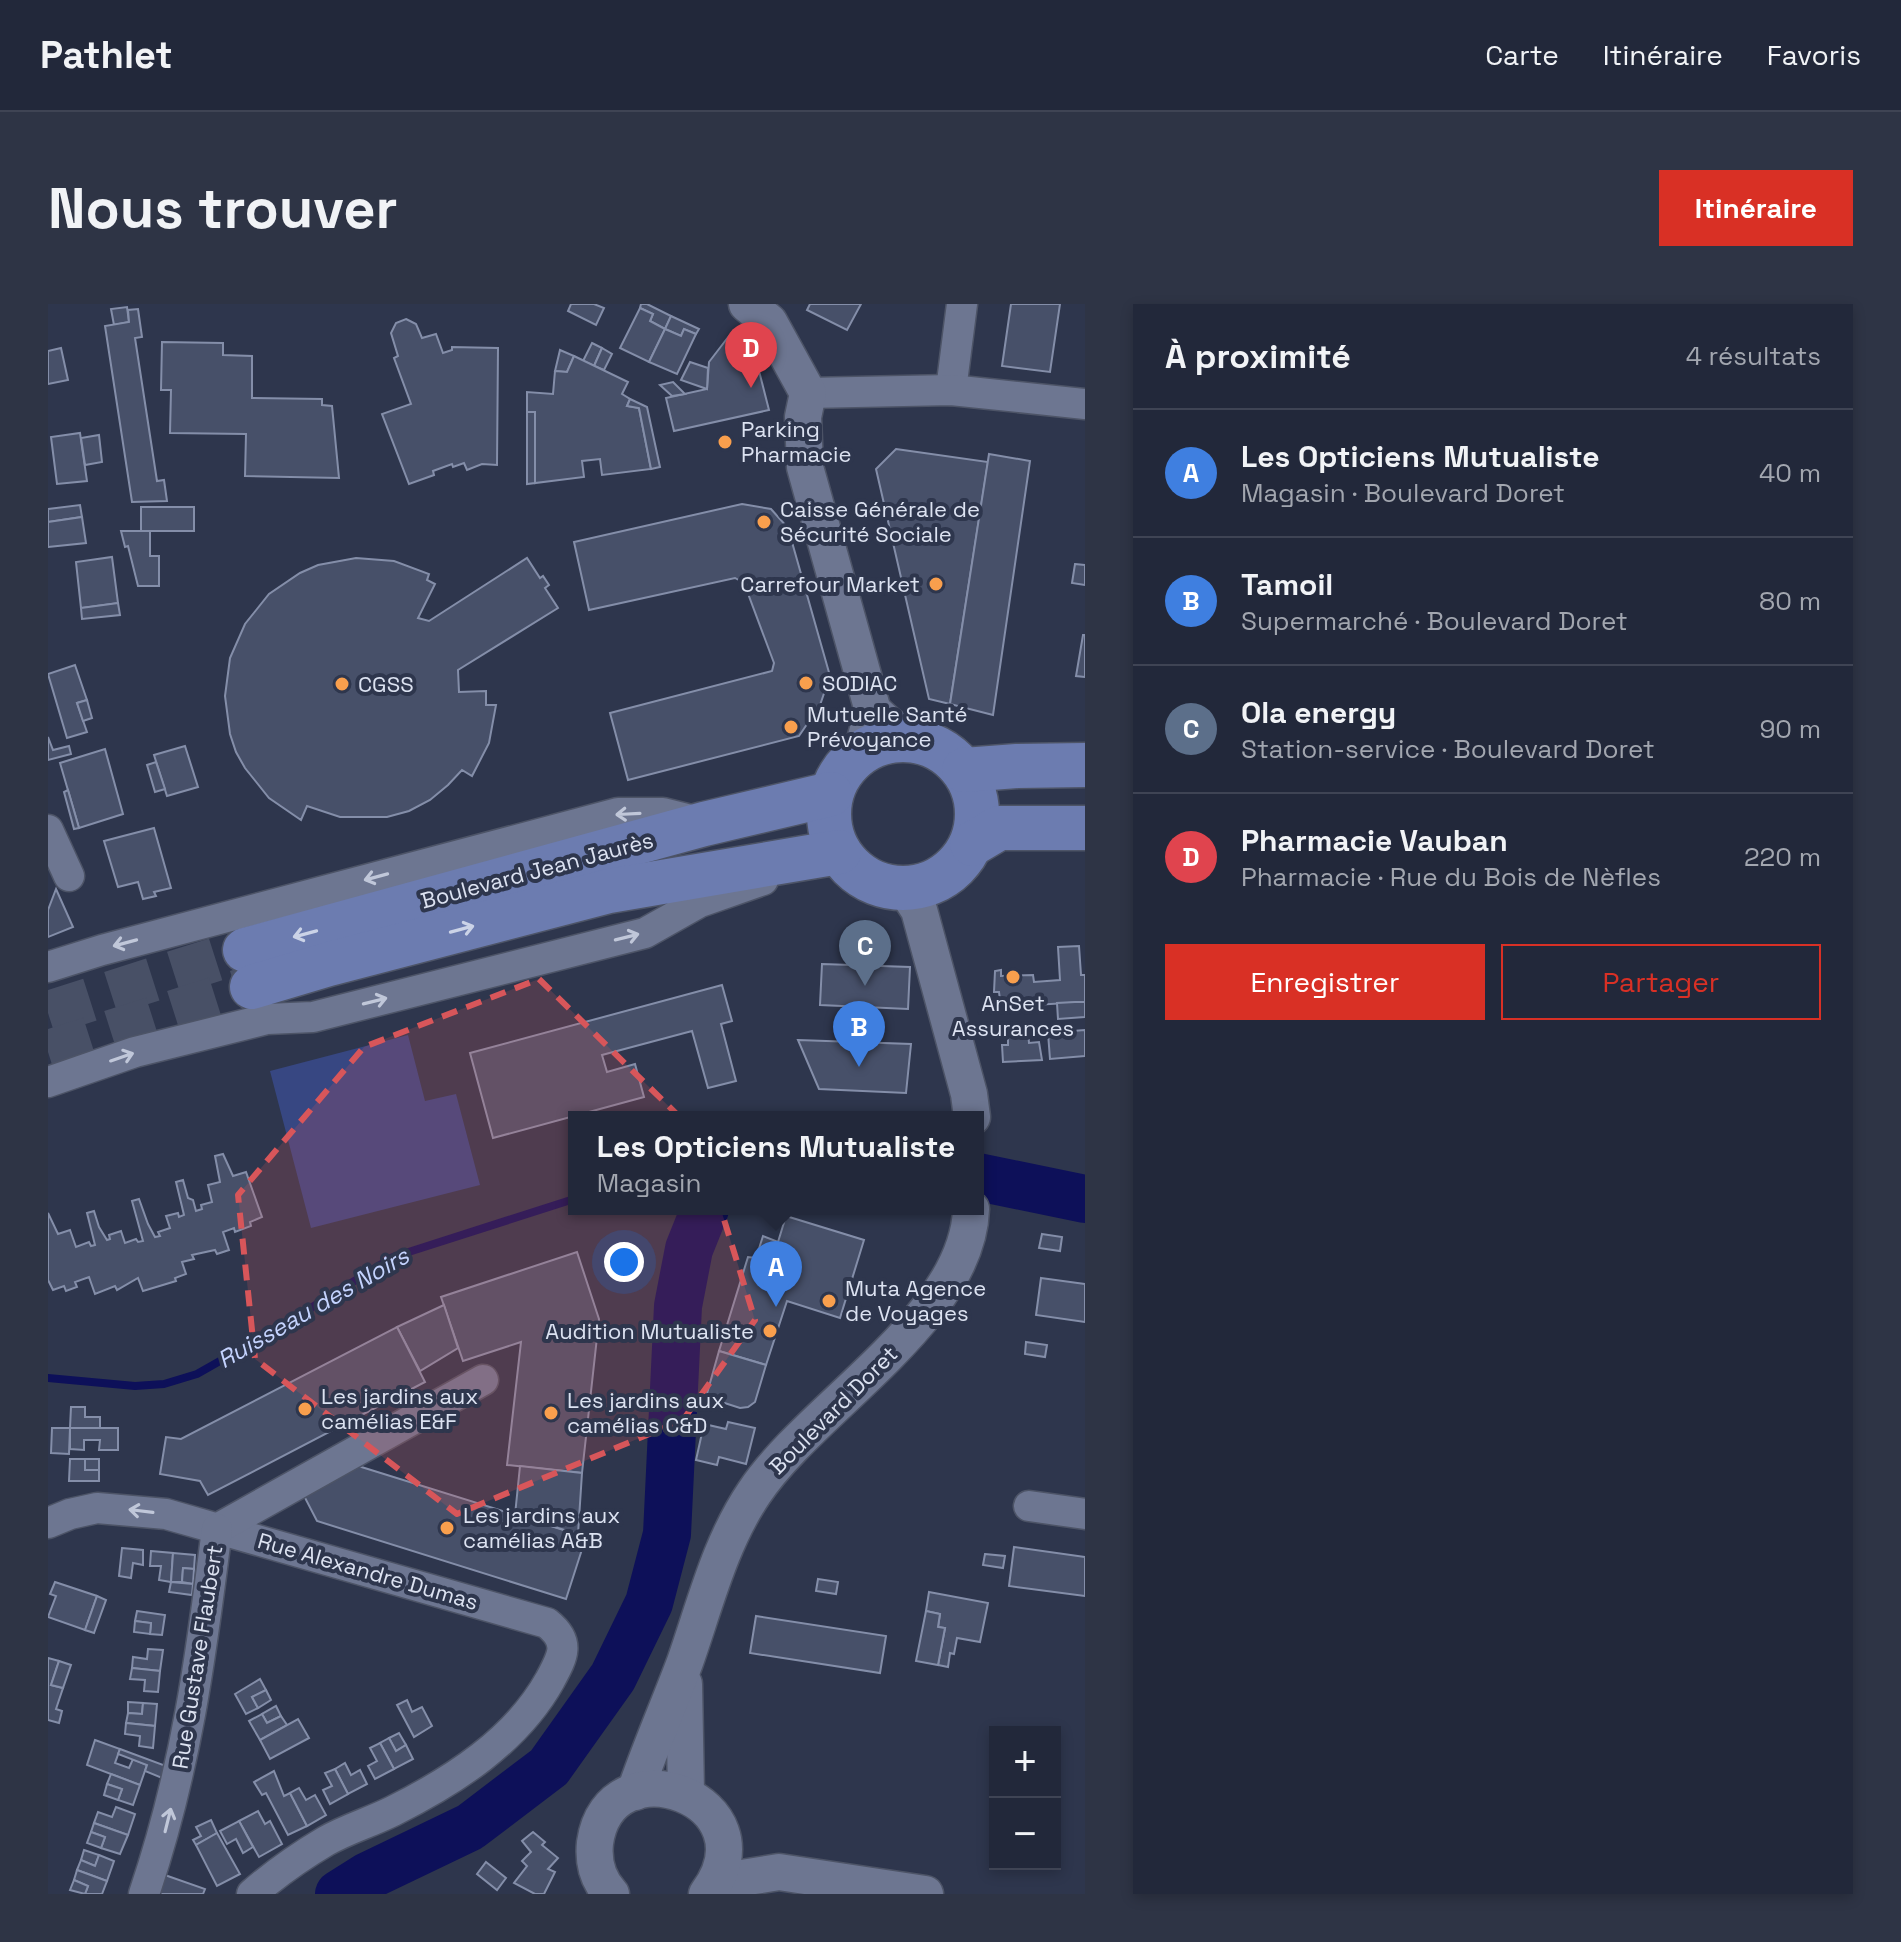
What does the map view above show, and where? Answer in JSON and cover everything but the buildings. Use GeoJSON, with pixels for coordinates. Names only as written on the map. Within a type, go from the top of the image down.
{"type":"FeatureCollection","features":[{"type":"Feature","properties":{"kind":"main road"},"geometry":{"type":"LineString","coordinates":[[972,844],[977,804],[964,770],[949,754],[925,742],[884,742],[868,731],[841,772],[831,794],[829,830],[839,852],[852,869],[875,883],[918,893],[950,870],[972,844],[999,828],[1085,828]]}},
{"type":"Feature","properties":{"kind":"main road"},"geometry":{"type":"LineString","coordinates":[[964,770],[1085,765]]}},
{"type":"Feature","properties":{"kind":"main road","name":"Boulevard Jean Jaurès"},"geometry":{"type":"LineString","coordinates":[[831,794],[704,824],[248,969],[329,964],[609,891],[839,852]]}},
{"type":"Feature","properties":{"kind":"street"},"geometry":{"type":"LineString","coordinates":[[747,304],[769,322],[808,393],[803,417],[805,467],[868,731]]}},
{"type":"Feature","properties":{"kind":"street"},"geometry":{"type":"LineString","coordinates":[[951,390],[962,304]]}},
{"type":"Feature","properties":{"kind":"street"},"geometry":{"type":"LineString","coordinates":[[808,393],[951,390],[1085,404]]}},
{"type":"Feature","properties":{"kind":"street"},"geometry":{"type":"LineString","coordinates":[[48,967],[116,946],[618,813],[663,813],[704,824]]}},
{"type":"Feature","properties":{"kind":"street"},"geometry":{"type":"LineString","coordinates":[[48,830],[69,876]]}},
{"type":"Feature","properties":{"kind":"street"},"geometry":{"type":"LineString","coordinates":[[48,1082],[150,1049],[267,1019],[313,1017],[645,933],[700,902],[839,852]]}},
{"type":"Feature","properties":{"kind":"street"},"geometry":{"type":"LineString","coordinates":[[918,893],[971,1111]]}},
{"type":"Feature","properties":{"kind":"street","name":"Boulevard Doret"},"geometry":{"type":"LineString","coordinates":[[635,1792],[729,1539],[753,1493],[781,1459],[908,1335],[942,1289],[962,1252],[971,1216]]}},
{"type":"Feature","properties":{"kind":"street","name":"Rue Gustave Flaubert"},"geometry":{"type":"LineString","coordinates":[[144,1894],[163,1838],[183,1761],[197,1685],[217,1529],[483,1380]]}},
{"type":"Feature","properties":{"kind":"street"},"geometry":{"type":"LineString","coordinates":[[1029,1506],[1085,1514]]}},
{"type":"Feature","properties":{"kind":"street","name":"Rue Alexandre Dumas"},"geometry":{"type":"LineString","coordinates":[[48,1523],[97,1508],[166,1514],[547,1623],[560,1634],[564,1646],[558,1666],[546,1688],[504,1739],[455,1777],[393,1811],[329,1840],[280,1870],[252,1894]]}},
{"type":"Feature","properties":{"kind":"street","name":"Boulevard Doret"},"geometry":{"type":"LineString","coordinates":[[684,1663],[686,1793]]}},
{"type":"Feature","properties":{"kind":"street"},"geometry":{"type":"LineString","coordinates":[[611,1894],[597,1871],[594,1854],[596,1834],[604,1817],[618,1802],[635,1792],[660,1788],[686,1793],[703,1805],[715,1820],[722,1839],[723,1861],[712,1888]]}},
{"type":"Feature","properties":{"kind":"street"},"geometry":{"type":"LineString","coordinates":[[722,1839],[779,1872],[925,1894]]}},
{"type":"Feature","properties":{"kind":"street"},"geometry":{"type":"LineString","coordinates":[[712,1888],[779,1872]]}},
{"type":"Feature","properties":{"kind":"highlighted area"},"geometry":{"type":"Polygon","coordinates":[[[539,979],[698,1135],[755,1320],[683,1420],[457,1514],[255,1359],[238,1195],[364,1047],[539,979]]]}},
{"type":"Feature","properties":{"kind":"shaded area"},"geometry":{"type":"Polygon","coordinates":[[[408,1035],[425,1101],[456,1094],[480,1185],[311,1228],[270,1071],[408,1035]]]}},
{"type":"Feature","properties":{"kind":"waterway"},"geometry":{"type":"LineString","coordinates":[[984,1178],[1085,1199]]}},
{"type":"Feature","properties":{"kind":"waterway","name":"Ruisseau des Noirs"},"geometry":{"type":"LineString","coordinates":[[48,1378],[135,1386],[164,1384],[197,1374],[393,1257],[568,1201]]}},
{"type":"Feature","properties":{"kind":"waterway"},"geometry":{"type":"LineString","coordinates":[[339,1894],[366,1877],[470,1827],[549,1767],[613,1677],[649,1603],[667,1534],[678,1306],[689,1249],[703,1215]]}},
{"type":"Feature","properties":{"kind":"tunnel"},"geometry":{"type":"LineString","coordinates":[[48,1013],[245,950]]}},
{"type":"Feature","properties":{"kind":"tunnel"},"geometry":{"type":"LineString","coordinates":[[48,1052],[252,987]]}},
{"type":"Feature","properties":{"kind":"place","name":"Pharmacie Vauban"},"geometry":{"type":"Point","coordinates":[751,388]}},
{"type":"Feature","properties":{"kind":"place","name":"Parking Pharmacie"},"geometry":{"type":"Point","coordinates":[725,442]}},
{"type":"Feature","properties":{"kind":"place","name":"Caisse Générale de Sécurité Sociale"},"geometry":{"type":"Point","coordinates":[764,522]}},
{"type":"Feature","properties":{"kind":"place","name":"Carrefour Market"},"geometry":{"type":"Point","coordinates":[936,584]}},
{"type":"Feature","properties":{"kind":"place","name":"SODIAC"},"geometry":{"type":"Point","coordinates":[806,683]}},
{"type":"Feature","properties":{"kind":"place","name":"CGSS"},"geometry":{"type":"Point","coordinates":[342,684]}},
{"type":"Feature","properties":{"kind":"place","name":"Mutuelle Santé Prévoyance"},"geometry":{"type":"Point","coordinates":[791,727]}},
{"type":"Feature","properties":{"kind":"place","name":"AnSet Assurances"},"geometry":{"type":"Point","coordinates":[1013,977]}},
{"type":"Feature","properties":{"kind":"place","name":"Ola energy"},"geometry":{"type":"Point","coordinates":[865,986]}},
{"type":"Feature","properties":{"kind":"place","name":"Tamoil"},"geometry":{"type":"Point","coordinates":[859,1067]}},
{"type":"Feature","properties":{"kind":"place","name":"Muta Agence de Voyages"},"geometry":{"type":"Point","coordinates":[829,1301]}},
{"type":"Feature","properties":{"kind":"place","name":"Les Opticiens Mutualiste"},"geometry":{"type":"Point","coordinates":[776,1307]}},
{"type":"Feature","properties":{"kind":"place","name":"Audition Mutualiste"},"geometry":{"type":"Point","coordinates":[770,1331]}},
{"type":"Feature","properties":{"kind":"place","name":"Les jardins aux camélias E&F"},"geometry":{"type":"Point","coordinates":[305,1409]}},
{"type":"Feature","properties":{"kind":"place","name":"Les jardins aux camélias C&D"},"geometry":{"type":"Point","coordinates":[551,1413]}},
{"type":"Feature","properties":{"kind":"place","name":"Les jardins aux camélias A&B"},"geometry":{"type":"Point","coordinates":[447,1528]}}]}
